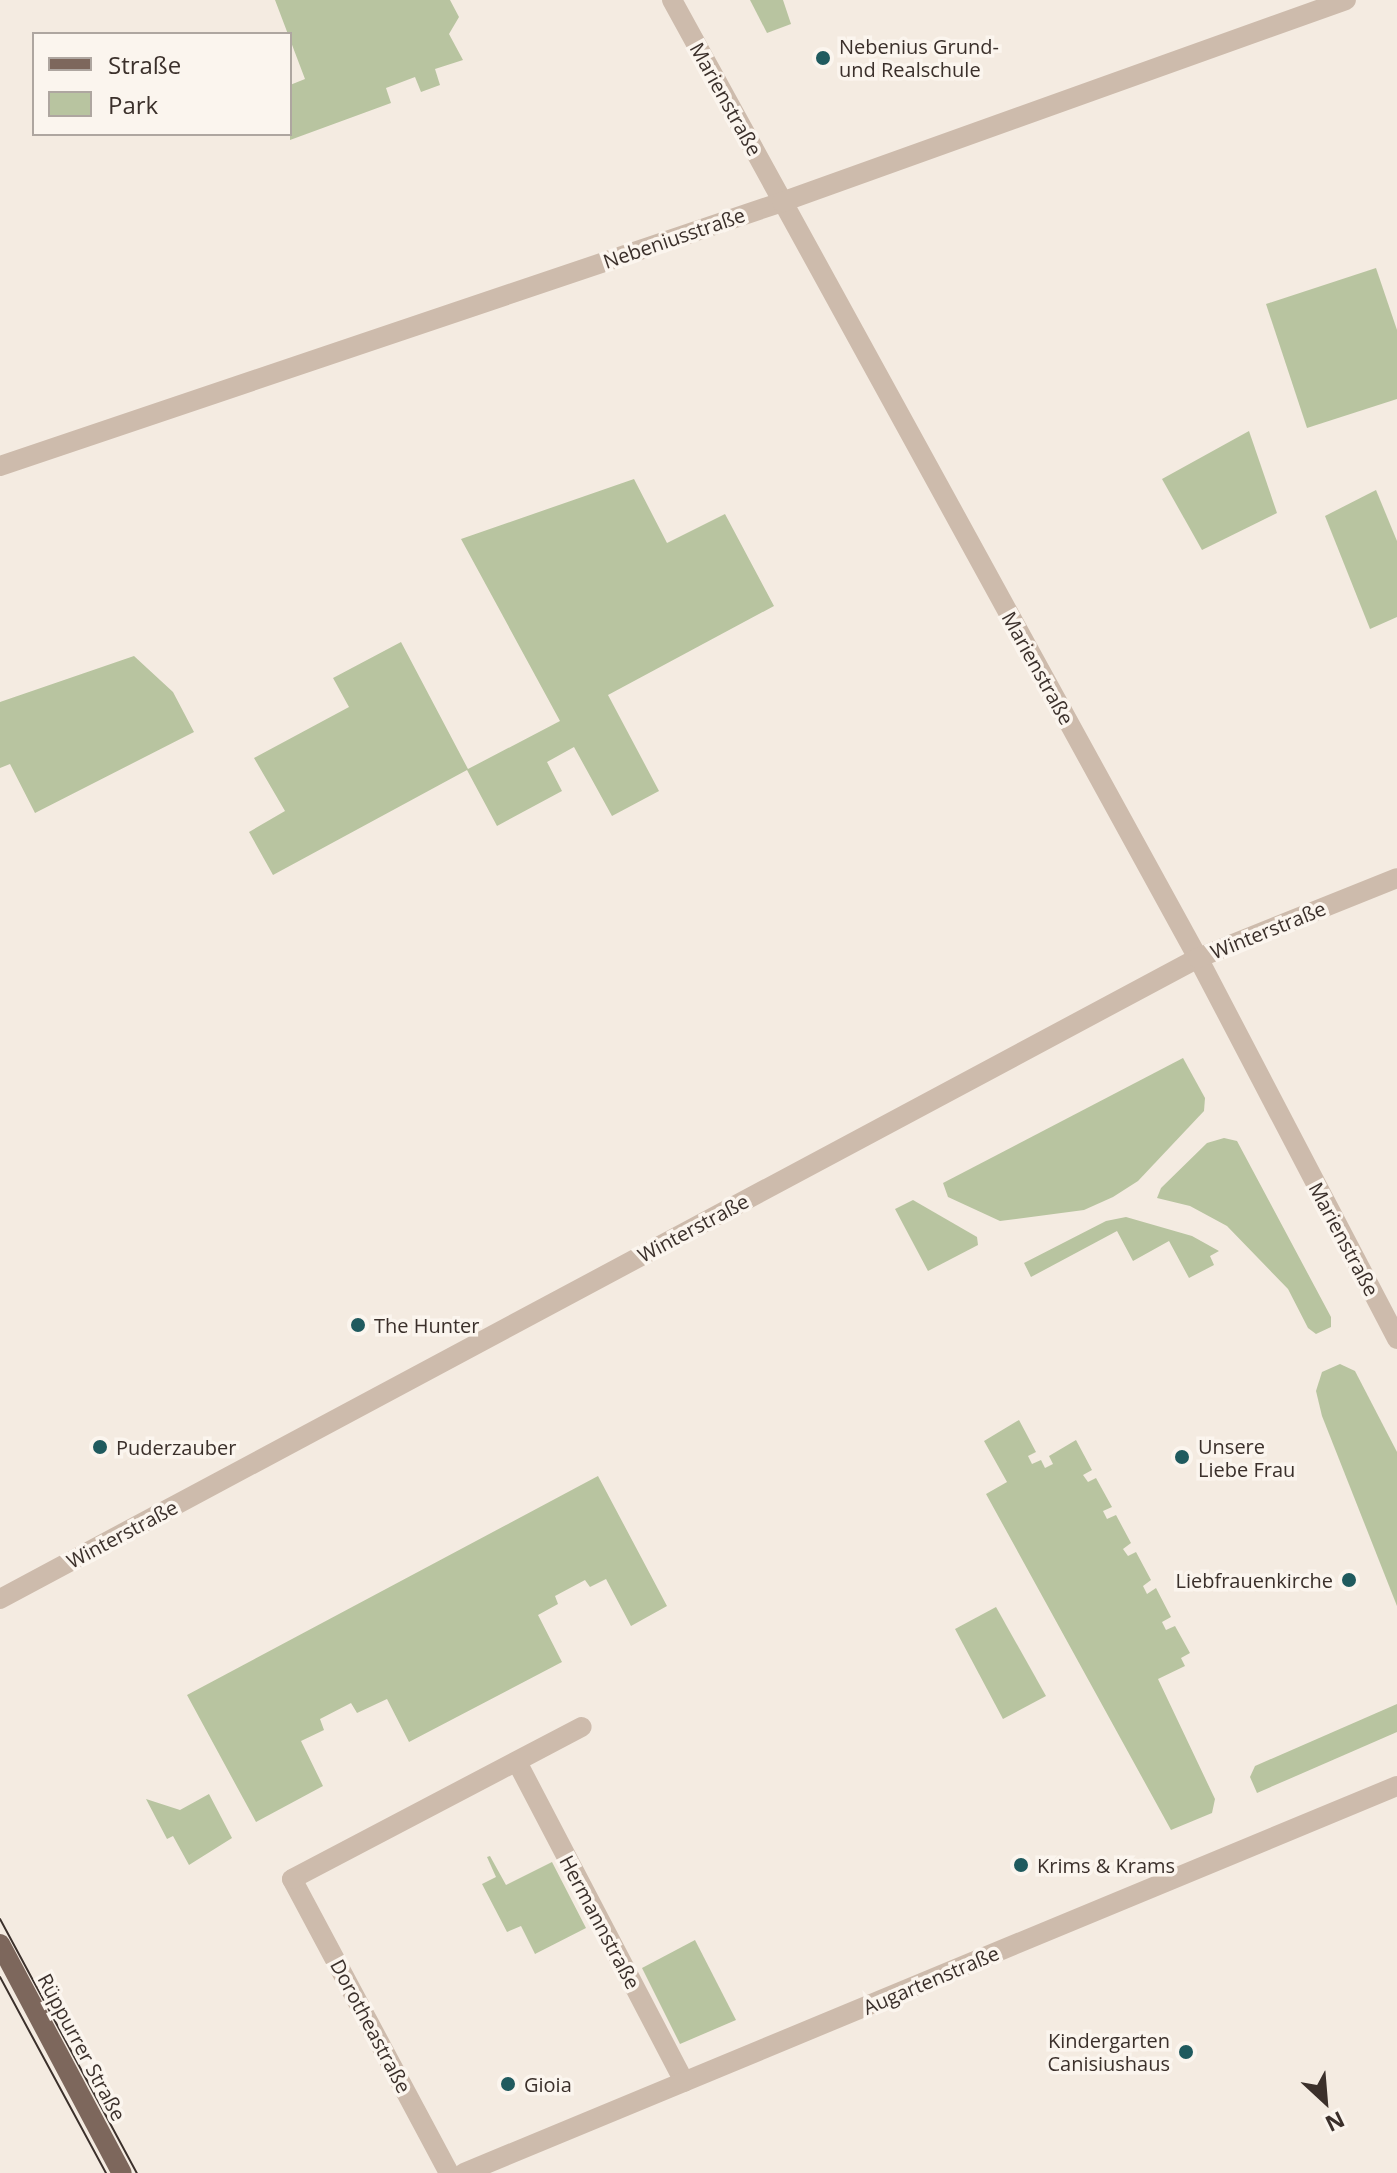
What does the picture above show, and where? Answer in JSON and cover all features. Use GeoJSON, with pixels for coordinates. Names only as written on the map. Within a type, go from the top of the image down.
{"type":"FeatureCollection","features":[{"type":"Feature","properties":{"kind":"main road","name":"Rüppurrer Straße"},"geometry":{"type":"LineString","coordinates":[[0,1944],[122,2173]]}},
{"type":"Feature","properties":{"kind":"street","name":"Marienstraße"},"geometry":{"type":"LineString","coordinates":[[672,0],[1198,958],[1397,1339]]}},
{"type":"Feature","properties":{"kind":"street","name":"Nebeniusstraße"},"geometry":{"type":"LineString","coordinates":[[0,466],[782,202],[1346,0]]}},
{"type":"Feature","properties":{"kind":"street","name":"Winterstraße"},"geometry":{"type":"LineString","coordinates":[[0,1599],[1198,958],[1397,878]]}},
{"type":"Feature","properties":{"kind":"street"},"geometry":{"type":"LineString","coordinates":[[517,1762],[581,1727]]}},
{"type":"Feature","properties":{"kind":"street","name":"Dorotheastraße"},"geometry":{"type":"LineString","coordinates":[[449,2173],[292,1879],[517,1762]]}},
{"type":"Feature","properties":{"kind":"street","name":"Hermannstraße"},"geometry":{"type":"LineString","coordinates":[[517,1762],[684,2082]]}},
{"type":"Feature","properties":{"kind":"street","name":"Augartenstraße"},"geometry":{"type":"LineString","coordinates":[[464,2173],[1397,1786]]}},
{"type":"Feature","properties":{"kind":"green space"},"geometry":{"type":"Polygon","coordinates":[[[275,0],[450,0],[459,17],[449,34],[463,60],[435,69],[440,85],[421,92],[415,77],[386,88],[391,103],[290,140],[292,84],[305,79],[292,45],[292,32],[287,32],[275,0]]]}},
{"type":"Feature","properties":{"kind":"green space"},"geometry":{"type":"Polygon","coordinates":[[[750,0],[783,0],[791,24],[767,33],[750,0]]]}},
{"type":"Feature","properties":{"kind":"green space"},"geometry":{"type":"Polygon","coordinates":[[[1376,268],[1397,330],[1397,399],[1307,428],[1266,304],[1376,268]]]}},
{"type":"Feature","properties":{"kind":"green space"},"geometry":{"type":"Polygon","coordinates":[[[1249,431],[1277,513],[1202,550],[1162,479],[1249,431]]]}},
{"type":"Feature","properties":{"kind":"green space"},"geometry":{"type":"Polygon","coordinates":[[[634,479],[667,543],[725,514],[774,606],[608,695],[659,791],[612,816],[574,747],[547,762],[562,791],[497,826],[467,770],[273,875],[249,832],[285,811],[254,758],[349,707],[333,678],[401,642],[468,769],[560,721],[461,539],[634,479]]]}},
{"type":"Feature","properties":{"kind":"green space"},"geometry":{"type":"Polygon","coordinates":[[[1376,490],[1397,541],[1397,617],[1370,629],[1325,516],[1376,490]]]}},
{"type":"Feature","properties":{"kind":"green space"},"geometry":{"type":"Polygon","coordinates":[[[134,656],[173,692],[194,732],[35,813],[10,764],[0,768],[0,702],[134,656]]]}},
{"type":"Feature","properties":{"kind":"green space"},"geometry":{"type":"Polygon","coordinates":[[[1183,1058],[1205,1098],[1204,1111],[1138,1181],[1113,1197],[1084,1210],[1000,1221],[948,1197],[943,1183],[1183,1058]]]}},
{"type":"Feature","properties":{"kind":"green space"},"geometry":{"type":"Polygon","coordinates":[[[1224,1138],[1237,1141],[1331,1317],[1331,1327],[1316,1334],[1308,1328],[1288,1289],[1227,1226],[1190,1206],[1157,1198],[1161,1188],[1207,1143],[1224,1138]]]}},
{"type":"Feature","properties":{"kind":"green space"},"geometry":{"type":"Polygon","coordinates":[[[913,1200],[977,1237],[978,1245],[928,1271],[895,1209],[913,1200]]]}},
{"type":"Feature","properties":{"kind":"green space"},"geometry":{"type":"Polygon","coordinates":[[[1126,1217],[1192,1236],[1219,1251],[1210,1256],[1214,1265],[1189,1278],[1169,1241],[1133,1261],[1117,1231],[1031,1277],[1024,1263],[1106,1221],[1126,1217]]]}},
{"type":"Feature","properties":{"kind":"green space"},"geometry":{"type":"Polygon","coordinates":[[[1340,1364],[1355,1371],[1397,1452],[1397,1606],[1322,1416],[1316,1391],[1322,1372],[1340,1364]]]}},
{"type":"Feature","properties":{"kind":"green space"},"geometry":{"type":"Polygon","coordinates":[[[1019,1420],[1036,1452],[1028,1456],[1032,1464],[1041,1460],[1045,1468],[1053,1464],[1049,1456],[1076,1440],[1092,1470],[1083,1475],[1088,1482],[1096,1478],[1112,1507],[1103,1511],[1107,1519],[1116,1515],[1131,1543],[1123,1549],[1128,1556],[1136,1552],[1151,1580],[1143,1586],[1147,1594],[1156,1588],[1171,1617],[1162,1622],[1166,1630],[1175,1626],[1190,1653],[1181,1658],[1185,1666],[1158,1679],[1215,1799],[1212,1813],[1171,1830],[986,1494],[1007,1482],[984,1441],[1019,1420]]]}},
{"type":"Feature","properties":{"kind":"green space"},"geometry":{"type":"Polygon","coordinates":[[[598,1476],[667,1606],[631,1626],[606,1579],[590,1587],[585,1580],[555,1596],[558,1604],[538,1615],[562,1662],[409,1742],[387,1699],[357,1713],[351,1703],[320,1719],[324,1730],[301,1741],[323,1786],[256,1822],[187,1695],[598,1476]]]}},
{"type":"Feature","properties":{"kind":"green space"},"geometry":{"type":"Polygon","coordinates":[[[996,1607],[1046,1696],[1003,1719],[955,1629],[996,1607]]]}},
{"type":"Feature","properties":{"kind":"green space"},"geometry":{"type":"Polygon","coordinates":[[[1397,1704],[1397,1732],[1257,1793],[1250,1777],[1255,1766],[1397,1704]]]}},
{"type":"Feature","properties":{"kind":"green space"},"geometry":{"type":"Polygon","coordinates":[[[209,1794],[232,1838],[189,1865],[173,1836],[167,1839],[146,1799],[180,1810],[209,1794]]]}},
{"type":"Feature","properties":{"kind":"green space"},"geometry":{"type":"Polygon","coordinates":[[[490,1856],[506,1885],[552,1862],[586,1928],[535,1954],[521,1926],[507,1932],[482,1884],[496,1877],[487,1857],[490,1856]]]}},
{"type":"Feature","properties":{"kind":"green space"},"geometry":{"type":"Polygon","coordinates":[[[695,1940],[736,2020],[680,2044],[642,1968],[695,1940]]]}},
{"type":"Feature","properties":{"kind":"tram line"},"geometry":{"type":"LineString","coordinates":[[0,1919],[137,2173]]}},
{"type":"Feature","properties":{"kind":"tram line"},"geometry":{"type":"LineString","coordinates":[[0,1977],[106,2173]]}},
{"type":"Feature","properties":{"kind":"place","name":"Nebenius Grund- und Realschule"},"geometry":{"type":"Point","coordinates":[823,58]}},
{"type":"Feature","properties":{"kind":"place","name":"The Hunter"},"geometry":{"type":"Point","coordinates":[358,1325]}},
{"type":"Feature","properties":{"kind":"place","name":"Puderzauber"},"geometry":{"type":"Point","coordinates":[100,1447]}},
{"type":"Feature","properties":{"kind":"place","name":"Unsere Liebe Frau"},"geometry":{"type":"Point","coordinates":[1182,1457]}},
{"type":"Feature","properties":{"kind":"place","name":"Liebfrauenkirche"},"geometry":{"type":"Point","coordinates":[1349,1580]}},
{"type":"Feature","properties":{"kind":"place","name":"Krims & Krams"},"geometry":{"type":"Point","coordinates":[1021,1865]}},
{"type":"Feature","properties":{"kind":"place","name":"Kindergarten Canisiushaus"},"geometry":{"type":"Point","coordinates":[1186,2052]}},
{"type":"Feature","properties":{"kind":"place","name":"Gioia"},"geometry":{"type":"Point","coordinates":[508,2084]}}]}
